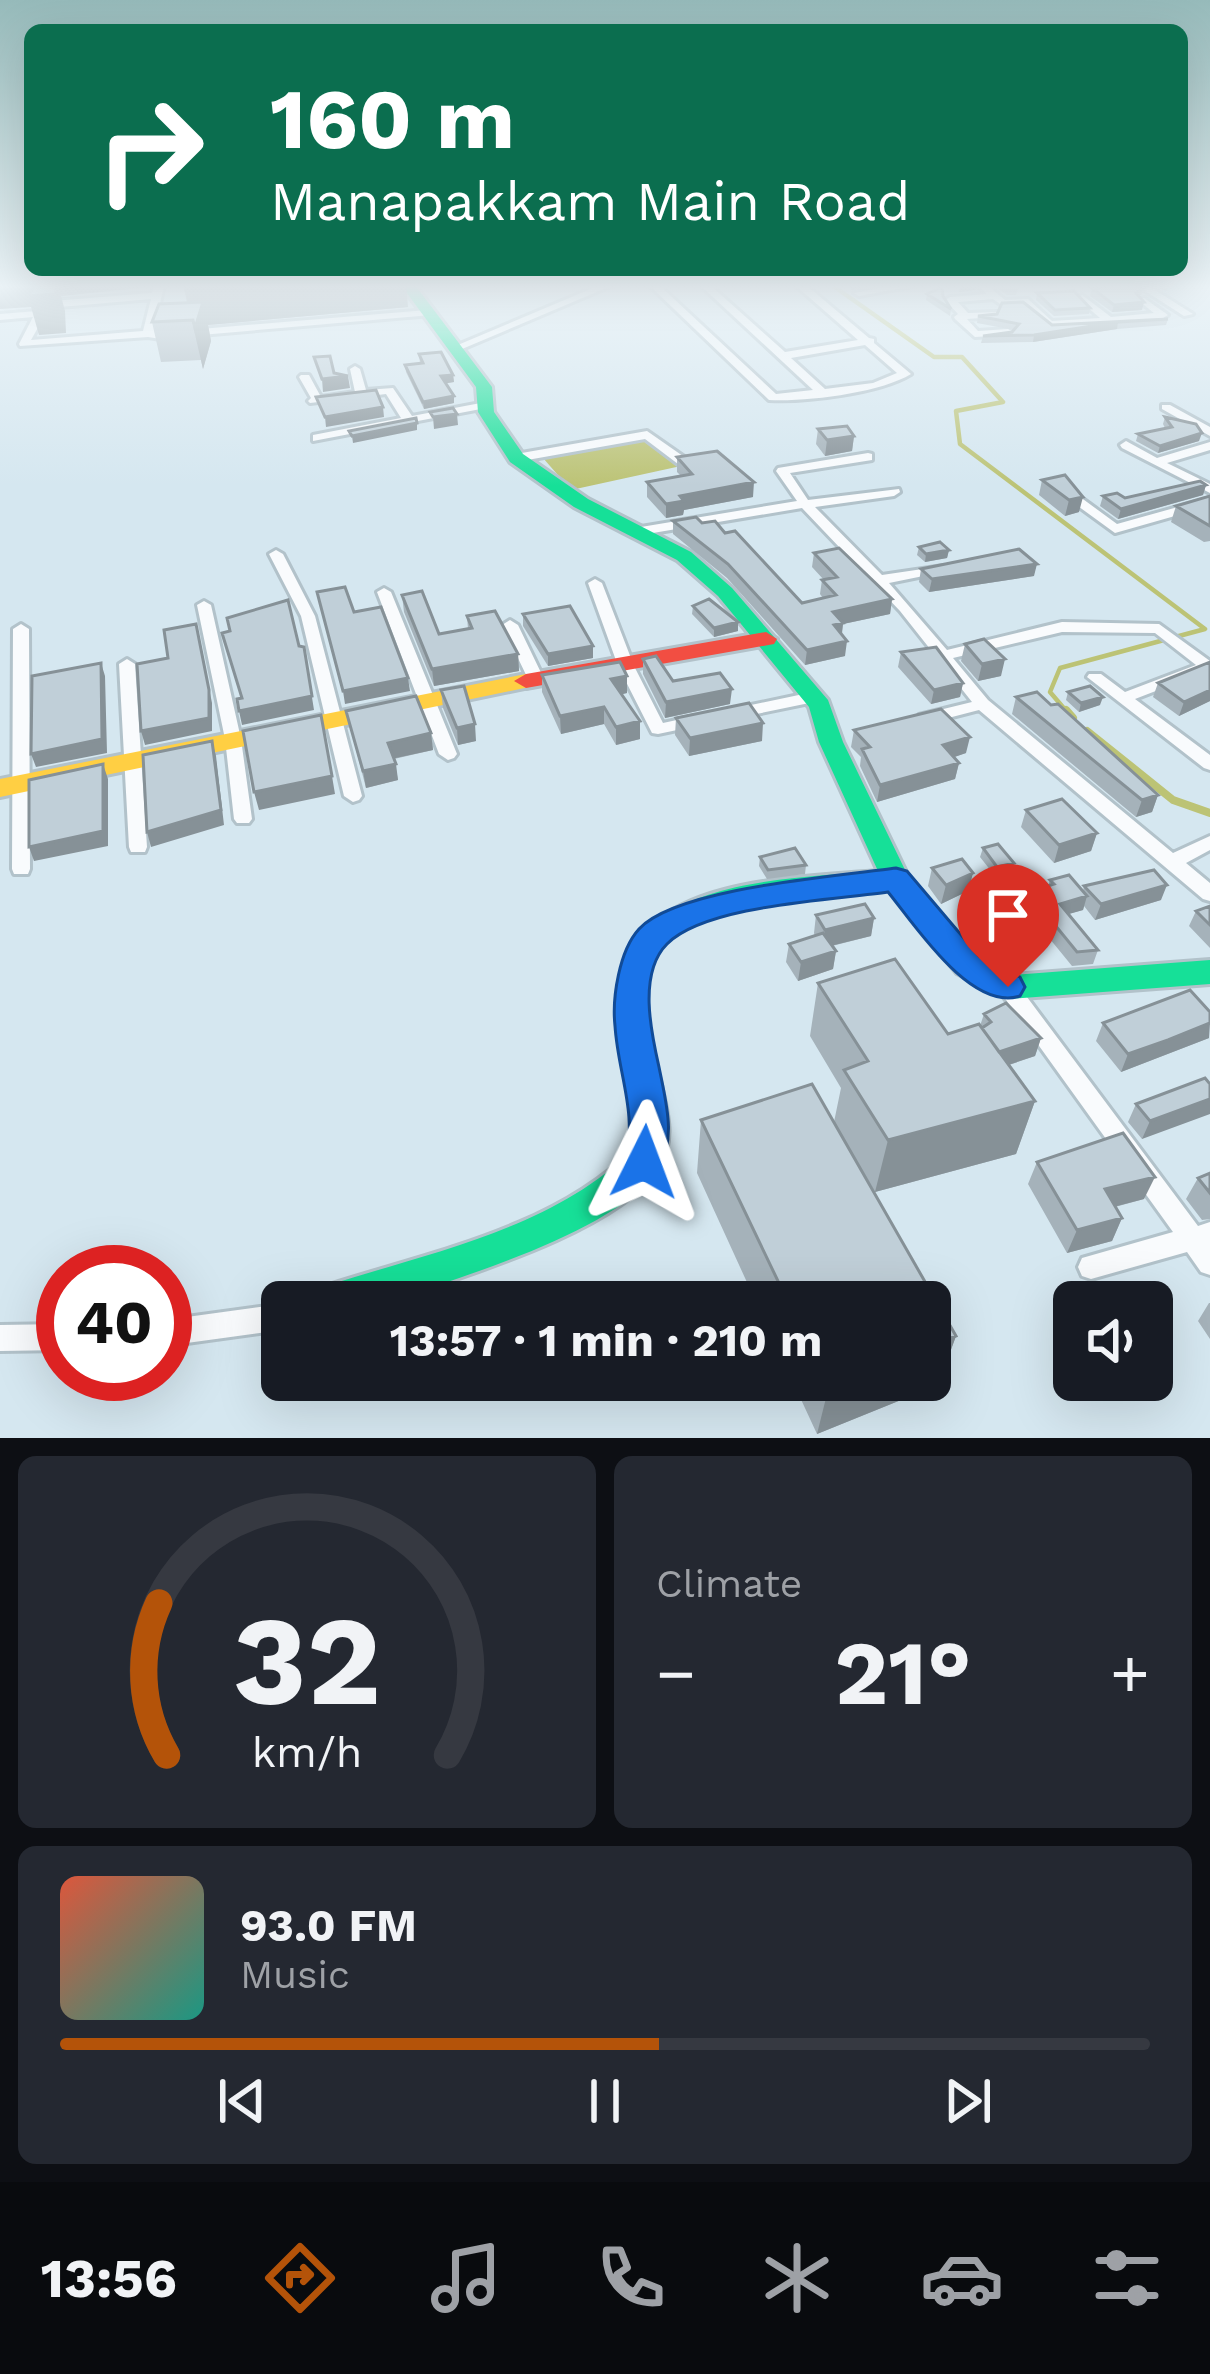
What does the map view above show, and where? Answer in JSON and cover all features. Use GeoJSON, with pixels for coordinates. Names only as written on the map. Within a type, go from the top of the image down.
{"type":"FeatureCollection","features":[{"type":"Feature","properties":{"kind":"main road"},"geometry":{"type":"LineString","coordinates":[[461,352],[484,387],[486,406],[516,458],[581,503],[684,556],[725,592],[814,697],[840,740],[896,879],[967,965],[1008,987],[1210,972]]}},
{"type":"Feature","properties":{"kind":"main road"},"geometry":{"type":"LineString","coordinates":[[12,786],[426,699],[766,639]]}},
{"type":"Feature","properties":{"kind":"main road"},"geometry":{"type":"LineString","coordinates":[[389,1281],[577,1211],[644,1162],[653,1130],[632,1025],[633,983],[650,938],[682,917],[721,906],[896,879]]}},
{"type":"Feature","properties":{"kind":"street"},"geometry":{"type":"LineString","coordinates":[[725,352],[773,398],[875,386],[905,374],[882,352]]}},
{"type":"Feature","properties":{"kind":"street"},"geometry":{"type":"LineString","coordinates":[[778,352],[824,394]]}},
{"type":"Feature","properties":{"kind":"street"},"geometry":{"type":"LineString","coordinates":[[782,356],[805,352]]}},
{"type":"Feature","properties":{"kind":"street"},"geometry":{"type":"LineString","coordinates":[[355,369],[361,394]]}},
{"type":"Feature","properties":{"kind":"street"},"geometry":{"type":"LineString","coordinates":[[305,377],[316,401],[389,390],[406,418]]}},
{"type":"Feature","properties":{"kind":"street"},"geometry":{"type":"LineString","coordinates":[[317,438],[486,406]]}},
{"type":"Feature","properties":{"kind":"street"},"geometry":{"type":"LineString","coordinates":[[1166,407],[1210,432]]}},
{"type":"Feature","properties":{"kind":"street"},"geometry":{"type":"LineString","coordinates":[[516,458],[647,435],[686,464]]}},
{"type":"Feature","properties":{"kind":"street"},"geometry":{"type":"LineString","coordinates":[[1126,445],[1210,489]]}},
{"type":"Feature","properties":{"kind":"street"},"geometry":{"type":"LineString","coordinates":[[1156,462],[1210,446]]}},
{"type":"Feature","properties":{"kind":"street"},"geometry":{"type":"LineString","coordinates":[[868,457],[784,467],[783,475],[880,580],[982,704],[1210,894]]}},
{"type":"Feature","properties":{"kind":"street"},"geometry":{"type":"LineString","coordinates":[[641,531],[894,492]]}},
{"type":"Feature","properties":{"kind":"street"},"geometry":{"type":"LineString","coordinates":[[1076,498],[1114,529],[1210,502]]}},
{"type":"Feature","properties":{"kind":"street"},"geometry":{"type":"LineString","coordinates":[[276,554],[308,616],[353,796]]}},
{"type":"Feature","properties":{"kind":"street"},"geometry":{"type":"LineString","coordinates":[[880,580],[953,566]]}},
{"type":"Feature","properties":{"kind":"street"},"geometry":{"type":"LineString","coordinates":[[595,583],[626,666],[658,729],[814,697]]}},
{"type":"Feature","properties":{"kind":"street"},"geometry":{"type":"LineString","coordinates":[[384,592],[448,754]]}},
{"type":"Feature","properties":{"kind":"street"},"geometry":{"type":"LineString","coordinates":[[204,604],[233,739],[244,819]]}},
{"type":"Feature","properties":{"kind":"street"},"geometry":{"type":"LineString","coordinates":[[510,625],[537,681]]}},
{"type":"Feature","properties":{"kind":"street"},"geometry":{"type":"LineString","coordinates":[[942,656],[1062,627],[1173,638],[1209,666]]}},
{"type":"Feature","properties":{"kind":"street"},"geometry":{"type":"LineString","coordinates":[[21,629],[12,786],[21,869]]}},
{"type":"Feature","properties":{"kind":"street"},"geometry":{"type":"LineString","coordinates":[[127,664],[137,847]]}},
{"type":"Feature","properties":{"kind":"street"},"geometry":{"type":"LineString","coordinates":[[1123,698],[1209,666]]}},
{"type":"Feature","properties":{"kind":"street"},"geometry":{"type":"LineString","coordinates":[[1095,677],[1210,764]]}},
{"type":"Feature","properties":{"kind":"street"},"geometry":{"type":"LineString","coordinates":[[898,726],[982,704]]}},
{"type":"Feature","properties":{"kind":"street"},"geometry":{"type":"LineString","coordinates":[[1172,862],[1210,842]]}},
{"type":"Feature","properties":{"kind":"street"},"geometry":{"type":"LineString","coordinates":[[1008,987],[1201,1236],[1210,1262]]}},
{"type":"Feature","properties":{"kind":"street"},"geometry":{"type":"LineString","coordinates":[[1091,1267],[1201,1236]]}},
{"type":"Feature","properties":{"kind":"street"},"geometry":{"type":"LineString","coordinates":[[192,1329],[261,1320]]}},
{"type":"Feature","properties":{"kind":"street"},"geometry":{"type":"LineString","coordinates":[[0,1338],[36,1337]]}},
{"type":"Feature","properties":{"kind":"shaded area"},"geometry":{"type":"Polygon","coordinates":[[[646,439],[681,466],[571,490],[543,458],[646,439]]]}},
{"type":"Feature","properties":{"kind":"building"},"geometry":{"type":"Polygon","coordinates":[[[441,352],[453,375],[441,376],[454,396],[423,402],[405,365],[423,363],[419,354],[441,352]]]}},
{"type":"Feature","properties":{"kind":"building"},"geometry":{"type":"Polygon","coordinates":[[[330,356],[334,373],[348,376],[322,379],[314,357],[330,356]]]}},
{"type":"Feature","properties":{"kind":"building"},"geometry":{"type":"Polygon","coordinates":[[[376,390],[383,407],[325,417],[316,397],[376,390]]]}},
{"type":"Feature","properties":{"kind":"building"},"geometry":{"type":"Polygon","coordinates":[[[453,408],[457,414],[433,417],[430,412],[453,408]]]}},
{"type":"Feature","properties":{"kind":"building"},"geometry":{"type":"Polygon","coordinates":[[[1165,417],[1196,424],[1202,433],[1160,446],[1138,434],[1172,427],[1165,417]]]}},
{"type":"Feature","properties":{"kind":"building"},"geometry":{"type":"Polygon","coordinates":[[[416,418],[417,423],[352,436],[349,431],[416,418]]]}},
{"type":"Feature","properties":{"kind":"building"},"geometry":{"type":"Polygon","coordinates":[[[847,426],[854,436],[827,440],[818,429],[847,426]]]}},
{"type":"Feature","properties":{"kind":"building"},"geometry":{"type":"Polygon","coordinates":[[[717,451],[754,482],[680,496],[684,501],[666,504],[647,482],[692,474],[677,457],[717,451]]]}},
{"type":"Feature","properties":{"kind":"building"},"geometry":{"type":"Polygon","coordinates":[[[1065,475],[1083,497],[1069,500],[1042,480],[1065,475]]]}},
{"type":"Feature","properties":{"kind":"building"},"geometry":{"type":"Polygon","coordinates":[[[1200,481],[1206,485],[1121,509],[1103,496],[1117,493],[1125,498],[1200,481]]]}},
{"type":"Feature","properties":{"kind":"building"},"geometry":{"type":"Polygon","coordinates":[[[1210,496],[1210,526],[1176,506],[1210,496]]]}},
{"type":"Feature","properties":{"kind":"building"},"geometry":{"type":"Polygon","coordinates":[[[696,517],[702,523],[715,521],[725,533],[735,531],[802,603],[836,595],[822,580],[837,577],[814,553],[839,548],[892,599],[833,612],[843,623],[834,625],[847,641],[807,650],[728,564],[673,521],[696,517]]]}},
{"type":"Feature","properties":{"kind":"building"},"geometry":{"type":"Polygon","coordinates":[[[940,542],[949,550],[926,554],[919,547],[940,542]]]}},
{"type":"Feature","properties":{"kind":"building"},"geometry":{"type":"Polygon","coordinates":[[[1019,549],[1037,564],[932,579],[921,569],[1019,549]]]}},
{"type":"Feature","properties":{"kind":"building"},"geometry":{"type":"Polygon","coordinates":[[[345,587],[354,612],[381,607],[408,678],[343,691],[317,592],[345,587]]]}},
{"type":"Feature","properties":{"kind":"building"},"geometry":{"type":"Polygon","coordinates":[[[422,591],[439,634],[472,628],[467,616],[495,611],[518,654],[432,669],[402,595],[422,591]]]}},
{"type":"Feature","properties":{"kind":"building"},"geometry":{"type":"Polygon","coordinates":[[[709,599],[738,622],[714,628],[693,606],[709,599]]]}},
{"type":"Feature","properties":{"kind":"building"},"geometry":{"type":"Polygon","coordinates":[[[288,600],[299,646],[304,647],[312,696],[239,711],[237,699],[242,698],[222,633],[230,631],[227,618],[288,600]]]}},
{"type":"Feature","properties":{"kind":"building"},"geometry":{"type":"Polygon","coordinates":[[[570,606],[593,646],[548,654],[523,614],[570,606]]]}},
{"type":"Feature","properties":{"kind":"building"},"geometry":{"type":"Polygon","coordinates":[[[196,624],[209,690],[209,718],[141,731],[137,664],[168,658],[164,630],[196,624]]]}},
{"type":"Feature","properties":{"kind":"building"},"geometry":{"type":"Polygon","coordinates":[[[984,639],[1005,659],[982,664],[965,644],[984,639]]]}},
{"type":"Feature","properties":{"kind":"building"},"geometry":{"type":"Polygon","coordinates":[[[936,647],[963,683],[934,690],[901,652],[936,647]]]}},
{"type":"Feature","properties":{"kind":"building"},"geometry":{"type":"Polygon","coordinates":[[[656,656],[673,681],[720,673],[732,689],[666,702],[643,659],[656,656]]]}},
{"type":"Feature","properties":{"kind":"building"},"geometry":{"type":"Polygon","coordinates":[[[620,662],[627,676],[611,679],[640,721],[616,727],[604,707],[560,716],[542,675],[620,662]]]}},
{"type":"Feature","properties":{"kind":"building"},"geometry":{"type":"Polygon","coordinates":[[[1210,662],[1210,690],[1184,702],[1158,683],[1210,662]]]}},
{"type":"Feature","properties":{"kind":"building"},"geometry":{"type":"Polygon","coordinates":[[[101,663],[102,739],[31,754],[32,676],[101,663]]]}},
{"type":"Feature","properties":{"kind":"building"},"geometry":{"type":"Polygon","coordinates":[[[464,686],[475,724],[457,728],[441,690],[464,686]]]}},
{"type":"Feature","properties":{"kind":"building"},"geometry":{"type":"Polygon","coordinates":[[[1090,686],[1103,697],[1081,703],[1068,692],[1090,686]]]}},
{"type":"Feature","properties":{"kind":"building"},"geometry":{"type":"Polygon","coordinates":[[[1037,692],[1051,705],[1058,704],[1158,795],[1142,800],[1016,697],[1037,692]]]}},
{"type":"Feature","properties":{"kind":"building"},"geometry":{"type":"Polygon","coordinates":[[[416,696],[431,733],[388,743],[396,764],[363,771],[346,711],[416,696]]]}},
{"type":"Feature","properties":{"kind":"building"},"geometry":{"type":"Polygon","coordinates":[[[749,703],[763,723],[690,738],[676,718],[749,703]]]}},
{"type":"Feature","properties":{"kind":"building"},"geometry":{"type":"Polygon","coordinates":[[[941,709],[970,737],[943,745],[959,763],[880,785],[862,749],[870,747],[854,730],[941,709]]]}},
{"type":"Feature","properties":{"kind":"building"},"geometry":{"type":"Polygon","coordinates":[[[321,715],[332,776],[254,792],[243,731],[321,715]]]}},
{"type":"Feature","properties":{"kind":"building"},"geometry":{"type":"Polygon","coordinates":[[[212,741],[221,810],[147,832],[143,755],[212,741]]]}},
{"type":"Feature","properties":{"kind":"building"},"geometry":{"type":"Polygon","coordinates":[[[103,764],[103,831],[29,847],[29,780],[103,764]]]}},
{"type":"Feature","properties":{"kind":"building"},"geometry":{"type":"Polygon","coordinates":[[[1062,799],[1097,833],[1059,845],[1026,810],[1062,799]]]}},
{"type":"Feature","properties":{"kind":"building"},"geometry":{"type":"Polygon","coordinates":[[[998,844],[1014,863],[997,867],[983,848],[998,844]]]}},
{"type":"Feature","properties":{"kind":"building"},"geometry":{"type":"Polygon","coordinates":[[[795,848],[806,865],[768,870],[760,857],[795,848]]]}},
{"type":"Feature","properties":{"kind":"building"},"geometry":{"type":"Polygon","coordinates":[[[962,859],[973,873],[946,885],[932,868],[962,859]]]}},
{"type":"Feature","properties":{"kind":"building"},"geometry":{"type":"Polygon","coordinates":[[[1154,870],[1167,885],[1101,904],[1084,886],[1154,870]]]}},
{"type":"Feature","properties":{"kind":"building"},"geometry":{"type":"Polygon","coordinates":[[[1069,875],[1087,896],[1060,904],[1098,950],[1077,952],[1028,892],[1069,875]]]}},
{"type":"Feature","properties":{"kind":"building"},"geometry":{"type":"Polygon","coordinates":[[[865,904],[874,918],[825,930],[816,915],[865,904]]]}},
{"type":"Feature","properties":{"kind":"building"},"geometry":{"type":"Polygon","coordinates":[[[1210,906],[1210,925],[1196,911],[1210,906]]]}},
{"type":"Feature","properties":{"kind":"building"},"geometry":{"type":"Polygon","coordinates":[[[987,920],[1000,937],[981,942],[967,926],[987,920]]]}},
{"type":"Feature","properties":{"kind":"building"},"geometry":{"type":"Polygon","coordinates":[[[823,933],[836,951],[801,962],[789,944],[823,933]]]}},
{"type":"Feature","properties":{"kind":"building"},"geometry":{"type":"Polygon","coordinates":[[[895,959],[948,1034],[979,1024],[1035,1101],[888,1140],[844,1070],[868,1061],[818,983],[895,959]]]}},
{"type":"Feature","properties":{"kind":"building"},"geometry":{"type":"Polygon","coordinates":[[[1190,990],[1210,1012],[1210,1023],[1168,1040],[1128,1054],[1103,1023],[1190,990]]]}},
{"type":"Feature","properties":{"kind":"building"},"geometry":{"type":"Polygon","coordinates":[[[1006,1003],[1041,1038],[999,1052],[982,1028],[991,1022],[984,1014],[1006,1003]]]}},
{"type":"Feature","properties":{"kind":"building"},"geometry":{"type":"Polygon","coordinates":[[[1205,1078],[1210,1099],[1150,1121],[1136,1104],[1205,1078]]]}},
{"type":"Feature","properties":{"kind":"building"},"geometry":{"type":"Polygon","coordinates":[[[812,1084],[925,1281],[778,1281],[701,1120],[812,1084]]]}},
{"type":"Feature","properties":{"kind":"building"},"geometry":{"type":"Polygon","coordinates":[[[1123,1133],[1155,1177],[1105,1189],[1122,1218],[1077,1230],[1037,1162],[1123,1133]]]}},
{"type":"Feature","properties":{"kind":"building"},"geometry":{"type":"Polygon","coordinates":[[[1210,1173],[1210,1193],[1198,1178],[1210,1173]]]}},
{"type":"Feature","properties":{"kind":"waterway"},"geometry":{"type":"LineString","coordinates":[[927,352],[934,357],[962,357],[1003,402],[956,411],[960,444],[1205,629],[1060,668],[1050,692],[1068,713]]}},
{"type":"Feature","properties":{"kind":"waterway"},"geometry":{"type":"LineString","coordinates":[[1066,710],[1073,718]]}},
{"type":"Feature","properties":{"kind":"waterway"},"geometry":{"type":"LineString","coordinates":[[1087,731],[1173,800],[1210,813]]}},
{"type":"Feature","properties":{"kind":"traffic: fast"},"geometry":{"type":"LineString","coordinates":[[458,352],[484,387],[486,412],[516,458],[581,503],[684,556],[725,592],[820,705],[831,742],[896,879],[967,965],[1008,987],[1210,972]]}},
{"type":"Feature","properties":{"kind":"traffic: fast"},"geometry":{"type":"LineString","coordinates":[[397,1281],[547,1226],[623,1183],[645,1160],[652,1141],[652,1120],[631,1000],[641,953],[658,932],[684,915],[718,903],[896,879]]}},
{"type":"Feature","properties":{"kind":"traffic: slow"},"geometry":{"type":"LineString","coordinates":[[0,788],[526,681]]}},
{"type":"Feature","properties":{"kind":"traffic: jam"},"geometry":{"type":"LineString","coordinates":[[526,681],[766,639]]}},
{"type":"Feature","properties":{"kind":"route"},"geometry":{"type":"LineString","coordinates":[[644,1162],[653,1130],[632,1025],[633,983],[650,938],[682,917],[759,899],[896,879],[967,965],[1008,987]]}}]}
